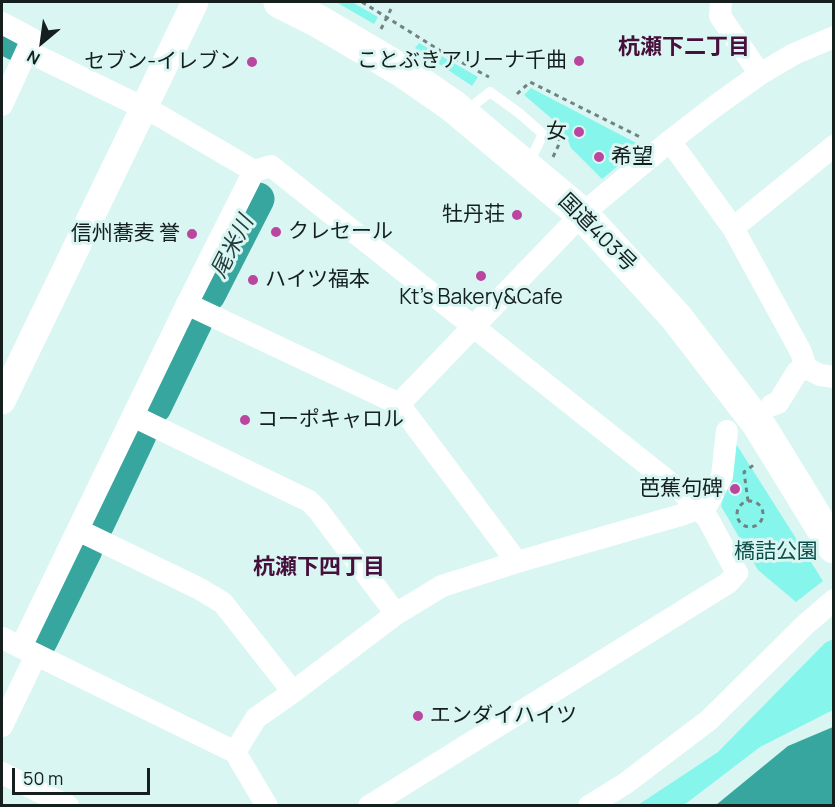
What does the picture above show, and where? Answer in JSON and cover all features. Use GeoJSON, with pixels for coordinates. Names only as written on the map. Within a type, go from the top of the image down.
{"type":"FeatureCollection","features":[{"type":"Feature","properties":{"kind":"highway","name":"国道403号"},"geometry":{"type":"LineString","coordinates":[[280,2],[318,21],[400,70],[539,164],[676,317],[752,416],[834,547]]}},
{"type":"Feature","properties":{"kind":"street"},"geometry":{"type":"LineString","coordinates":[[2,401],[195,2]]}},
{"type":"Feature","properties":{"kind":"street"},"geometry":{"type":"LineString","coordinates":[[721,2],[720,16],[760,74]]}},
{"type":"Feature","properties":{"kind":"street"},"geometry":{"type":"LineString","coordinates":[[2,23],[32,39],[2,105]]}},
{"type":"Feature","properties":{"kind":"street"},"geometry":{"type":"LineString","coordinates":[[399,404],[582,214],[666,144],[760,74],[794,54],[834,37]]}},
{"type":"Feature","properties":{"kind":"street"},"geometry":{"type":"LineString","coordinates":[[27,51],[160,116],[254,171],[271,166],[683,493],[708,519],[737,573],[728,583],[369,806]]}},
{"type":"Feature","properties":{"kind":"street"},"geometry":{"type":"LineString","coordinates":[[666,144],[733,228],[801,352],[806,368],[819,375],[834,377]]}},
{"type":"Feature","properties":{"kind":"street"},"geometry":{"type":"LineString","coordinates":[[733,228],[834,146]]}},
{"type":"Feature","properties":{"kind":"street"},"geometry":{"type":"LineString","coordinates":[[2,726],[19,647],[254,171]]}},
{"type":"Feature","properties":{"kind":"street"},"geometry":{"type":"LineString","coordinates":[[188,304],[399,404],[517,562]]}},
{"type":"Feature","properties":{"kind":"street"},"geometry":{"type":"LineString","coordinates":[[772,405],[778,403],[797,372],[806,368]]}},
{"type":"Feature","properties":{"kind":"street"},"geometry":{"type":"LineString","coordinates":[[133,416],[309,501],[396,614]]}},
{"type":"Feature","properties":{"kind":"street"},"geometry":{"type":"LineString","coordinates":[[235,752],[256,718],[396,614],[442,586],[707,505],[722,476],[727,431]]}},
{"type":"Feature","properties":{"kind":"street"},"geometry":{"type":"LineString","coordinates":[[78,530],[200,589],[223,603],[293,692]]}},
{"type":"Feature","properties":{"kind":"street"},"geometry":{"type":"LineString","coordinates":[[589,806],[626,783],[709,720],[806,624],[834,600]]}},
{"type":"Feature","properties":{"kind":"street"},"geometry":{"type":"LineString","coordinates":[[19,647],[235,752],[267,806]]}},
{"type":"Feature","properties":{"kind":"street"},"geometry":{"type":"LineString","coordinates":[[2,773],[68,806]]}},
{"type":"Feature","properties":{"kind":"path"},"geometry":{"type":"LineString","coordinates":[[362,2],[444,53],[489,77]]}},
{"type":"Feature","properties":{"kind":"path"},"geometry":{"type":"LineString","coordinates":[[379,33],[391,9]]}},
{"type":"Feature","properties":{"kind":"path"},"geometry":{"type":"LineString","coordinates":[[516,96],[530,82],[666,144]]}},
{"type":"Feature","properties":{"kind":"path"},"geometry":{"type":"LineString","coordinates":[[539,164],[560,141],[557,134]]}},
{"type":"Feature","properties":{"kind":"path"},"geometry":{"type":"LineString","coordinates":[[748,501],[744,472],[756,464]]}},
{"type":"Feature","properties":{"kind":"path"},"geometry":{"type":"LineString","coordinates":[[748,501],[756,502],[763,512],[762,520],[752,527],[740,523],[737,515],[741,504],[748,501]]}},
{"type":"Feature","properties":{"kind":"green space"},"geometry":{"type":"Polygon","coordinates":[[[336,2],[352,2],[378,17],[374,24],[336,2]]]}},
{"type":"Feature","properties":{"kind":"green space"},"geometry":{"type":"Polygon","coordinates":[[[419,43],[478,77],[472,86],[415,48],[419,43]]]}},
{"type":"Feature","properties":{"kind":"green space"},"geometry":{"type":"Polygon","coordinates":[[[531,88],[642,146],[602,179],[571,148],[558,124],[524,95],[531,88]]]}},
{"type":"Feature","properties":{"kind":"green space","name":"橋詰公園"},"geometry":{"type":"Polygon","coordinates":[[[733,439],[823,581],[796,602],[758,570],[721,506],[729,477],[733,439]]]}},
{"type":"Feature","properties":{"kind":"green space"},"geometry":{"type":"Polygon","coordinates":[[[833,639],[833,710],[760,747],[684,805],[638,805],[718,752],[825,643],[833,639]]]}},
{"type":"Feature","properties":{"kind":"shaded area"},"geometry":{"type":"Polygon","coordinates":[[[833,727],[833,805],[716,805],[788,746],[833,727]]]}},
{"type":"Feature","properties":{"kind":"waterway","name":"尾米川"},"geometry":{"type":"LineString","coordinates":[[2,37],[15,44]]}},
{"type":"Feature","properties":{"kind":"waterway","name":"尾米川"},"geometry":{"type":"LineString","coordinates":[[209,295],[258,199]]}},
{"type":"Feature","properties":{"kind":"waterway","name":"尾米川"},"geometry":{"type":"LineString","coordinates":[[155,407],[196,322]]}},
{"type":"Feature","properties":{"kind":"waterway","name":"尾米川"},"geometry":{"type":"LineString","coordinates":[[98,524],[140,435]]}},
{"type":"Feature","properties":{"kind":"waterway","name":"尾米川"},"geometry":{"type":"LineString","coordinates":[[41,641],[86,550]]}},
{"type":"Feature","properties":{"kind":"place","name":"ことぶきアリーナ千曲"},"geometry":{"type":"Point","coordinates":[579,61]}},
{"type":"Feature","properties":{"kind":"place","name":"セブン-イレブン"},"geometry":{"type":"Point","coordinates":[252,62]}},
{"type":"Feature","properties":{"kind":"place","name":"女"},"geometry":{"type":"Point","coordinates":[579,132]}},
{"type":"Feature","properties":{"kind":"place","name":"希望"},"geometry":{"type":"Point","coordinates":[599,157]}},
{"type":"Feature","properties":{"kind":"place","name":"牡丹荘"},"geometry":{"type":"Point","coordinates":[517,215]}},
{"type":"Feature","properties":{"kind":"place","name":"クレセール"},"geometry":{"type":"Point","coordinates":[276,232]}},
{"type":"Feature","properties":{"kind":"place","name":"信州蕎麦 誉"},"geometry":{"type":"Point","coordinates":[192,234]}},
{"type":"Feature","properties":{"kind":"place","name":"Kt’s Bakery&Cafe"},"geometry":{"type":"Point","coordinates":[481,276]}},
{"type":"Feature","properties":{"kind":"place","name":"ハイツ福本"},"geometry":{"type":"Point","coordinates":[253,280]}},
{"type":"Feature","properties":{"kind":"place","name":"コーポキャロル"},"geometry":{"type":"Point","coordinates":[245,420]}},
{"type":"Feature","properties":{"kind":"place","name":"芭蕉句碑"},"geometry":{"type":"Point","coordinates":[735,489]}},
{"type":"Feature","properties":{"kind":"place","name":"エンダイハイツ"},"geometry":{"type":"Point","coordinates":[418,716]}},
{"type":"Feature","properties":{"kind":"district","name":"杭瀬下二丁目"},"geometry":{"type":"Point","coordinates":[684,48]}},
{"type":"Feature","properties":{"kind":"district","name":"杭瀬下四丁目"},"geometry":{"type":"Point","coordinates":[319,568]}}]}
